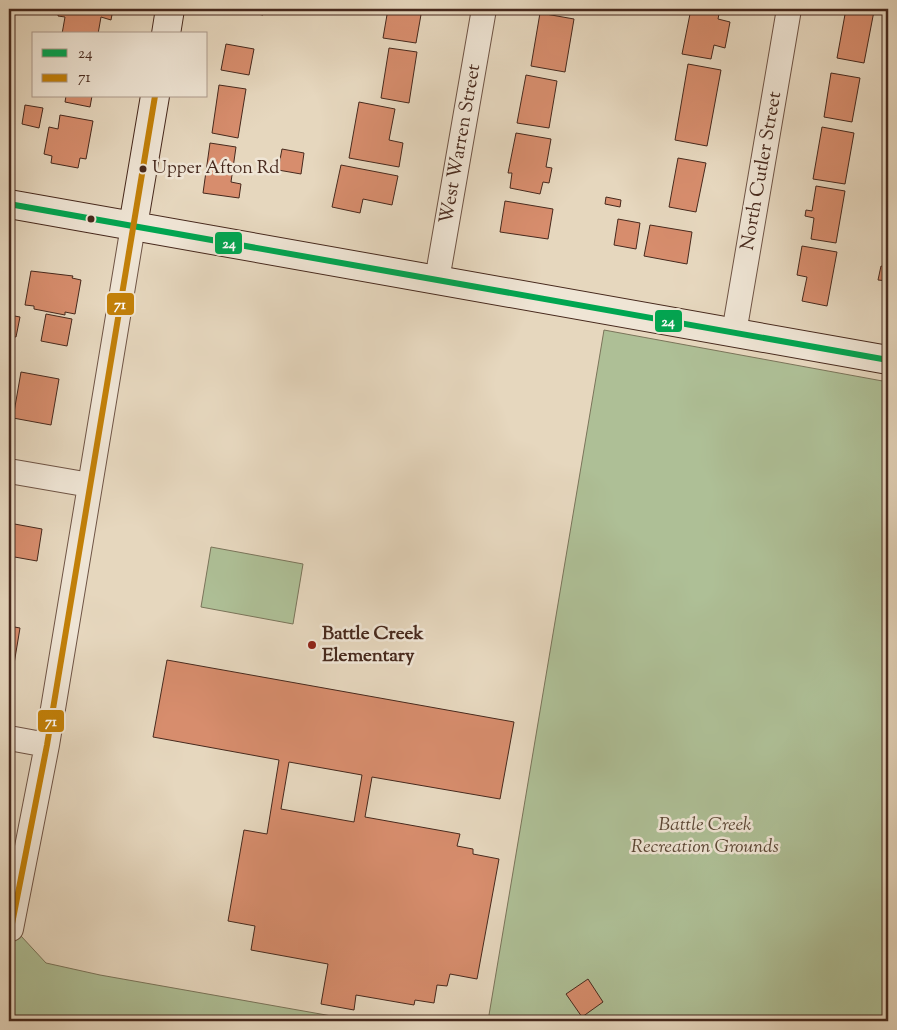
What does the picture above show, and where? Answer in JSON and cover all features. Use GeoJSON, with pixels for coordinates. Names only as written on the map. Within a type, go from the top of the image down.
{"type":"FeatureCollection","features":[{"type":"Feature","properties":{"kind":"street"},"geometry":{"type":"LineString","coordinates":[[166,32],[170,9]]}},
{"type":"Feature","properties":{"kind":"street","name":"West Warren Street"},"geometry":{"type":"LineString","coordinates":[[437,280],[484,9]]}},
{"type":"Feature","properties":{"kind":"street","name":"North Cutler Street"},"geometry":{"type":"LineString","coordinates":[[734,333],[789,9]]}},
{"type":"Feature","properties":{"kind":"street"},"geometry":{"type":"LineString","coordinates":[[11,929],[46,745],[155,98]]}},
{"type":"Feature","properties":{"kind":"street"},"geometry":{"type":"LineString","coordinates":[[9,204],[888,360]]}},
{"type":"Feature","properties":{"kind":"street"},"geometry":{"type":"LineString","coordinates":[[9,471],[90,485]]}},
{"type":"Feature","properties":{"kind":"street"},"geometry":{"type":"LineString","coordinates":[[9,738],[46,745]]}},
{"type":"Feature","properties":{"kind":"green space","name":"Battle Creek Recreation Grounds"},"geometry":{"type":"Polygon","coordinates":[[[604,330],[888,382],[888,1021],[488,1021],[604,330]]]}},
{"type":"Feature","properties":{"kind":"green space"},"geometry":{"type":"Polygon","coordinates":[[[211,547],[303,564],[293,624],[201,607],[211,547]]]}},
{"type":"Feature","properties":{"kind":"green space"},"geometry":{"type":"Polygon","coordinates":[[[9,923],[46,963],[100,975],[360,1021],[9,1021],[9,923]]]}},
{"type":"Feature","properties":{"kind":"building"},"geometry":{"type":"Polygon","coordinates":[[[59,9],[113,9],[111,20],[101,17],[98,32],[62,32],[65,17],[58,16],[59,9]]]}},
{"type":"Feature","properties":{"kind":"building"},"geometry":{"type":"Polygon","coordinates":[[[230,9],[264,9],[263,15],[230,9]]]}},
{"type":"Feature","properties":{"kind":"building"},"geometry":{"type":"Polygon","coordinates":[[[388,9],[422,9],[416,43],[383,38],[388,9]]]}},
{"type":"Feature","properties":{"kind":"building"},"geometry":{"type":"Polygon","coordinates":[[[691,9],[720,9],[718,19],[730,22],[725,48],[714,45],[711,59],[682,54],[691,9]]]}},
{"type":"Feature","properties":{"kind":"building"},"geometry":{"type":"Polygon","coordinates":[[[846,9],[874,11],[864,63],[837,58],[846,9]]]}},
{"type":"Feature","properties":{"kind":"building"},"geometry":{"type":"Polygon","coordinates":[[[540,13],[574,19],[565,72],[531,66],[540,13]]]}},
{"type":"Feature","properties":{"kind":"building"},"geometry":{"type":"Polygon","coordinates":[[[226,44],[254,49],[249,75],[221,70],[226,44]]]}},
{"type":"Feature","properties":{"kind":"building"},"geometry":{"type":"Polygon","coordinates":[[[389,48],[417,52],[409,103],[381,98],[389,48]]]}},
{"type":"Feature","properties":{"kind":"building"},"geometry":{"type":"Polygon","coordinates":[[[688,64],[721,70],[707,146],[675,140],[688,64]]]}},
{"type":"Feature","properties":{"kind":"building"},"geometry":{"type":"Polygon","coordinates":[[[831,73],[860,78],[852,122],[824,117],[831,73]]]}},
{"type":"Feature","properties":{"kind":"building"},"geometry":{"type":"Polygon","coordinates":[[[526,75],[557,81],[549,128],[517,123],[526,75]]]}},
{"type":"Feature","properties":{"kind":"building"},"geometry":{"type":"Polygon","coordinates":[[[219,85],[246,89],[238,138],[212,133],[219,85]]]}},
{"type":"Feature","properties":{"kind":"building"},"geometry":{"type":"Polygon","coordinates":[[[66,98],[92,98],[90,107],[65,102],[66,98]]]}},
{"type":"Feature","properties":{"kind":"building"},"geometry":{"type":"Polygon","coordinates":[[[359,102],[395,109],[389,140],[403,143],[399,167],[349,158],[359,102]]]}},
{"type":"Feature","properties":{"kind":"building"},"geometry":{"type":"Polygon","coordinates":[[[25,105],[43,108],[39,128],[22,124],[25,105]]]}},
{"type":"Feature","properties":{"kind":"building"},"geometry":{"type":"Polygon","coordinates":[[[60,115],[93,121],[86,159],[80,158],[78,168],[51,163],[52,156],[44,154],[49,127],[58,129],[60,115]]]}},
{"type":"Feature","properties":{"kind":"building"},"geometry":{"type":"Polygon","coordinates":[[[822,127],[854,133],[845,184],[813,179],[822,127]]]}},
{"type":"Feature","properties":{"kind":"building"},"geometry":{"type":"Polygon","coordinates":[[[516,133],[551,139],[546,167],[552,168],[549,183],[543,182],[540,194],[510,188],[512,173],[508,173],[516,133]]]}},
{"type":"Feature","properties":{"kind":"building"},"geometry":{"type":"Polygon","coordinates":[[[210,143],[236,147],[231,182],[241,184],[239,198],[203,193],[210,143]]]}},
{"type":"Feature","properties":{"kind":"building"},"geometry":{"type":"Polygon","coordinates":[[[282,149],[304,153],[301,174],[278,170],[282,149]]]}},
{"type":"Feature","properties":{"kind":"building"},"geometry":{"type":"Polygon","coordinates":[[[678,158],[706,163],[696,212],[669,207],[678,158]]]}},
{"type":"Feature","properties":{"kind":"building"},"geometry":{"type":"Polygon","coordinates":[[[341,165],[398,176],[392,205],[363,199],[360,213],[332,207],[341,165]]]}},
{"type":"Feature","properties":{"kind":"building"},"geometry":{"type":"Polygon","coordinates":[[[816,186],[845,191],[836,243],[811,239],[814,218],[805,216],[806,210],[812,211],[816,186]]]}},
{"type":"Feature","properties":{"kind":"building"},"geometry":{"type":"Polygon","coordinates":[[[606,197],[621,200],[620,207],[605,204],[606,197]]]}},
{"type":"Feature","properties":{"kind":"building"},"geometry":{"type":"Polygon","coordinates":[[[505,201],[553,209],[548,239],[500,232],[505,201]]]}},
{"type":"Feature","properties":{"kind":"building"},"geometry":{"type":"Polygon","coordinates":[[[618,219],[640,223],[636,249],[614,245],[618,219]]]}},
{"type":"Feature","properties":{"kind":"building"},"geometry":{"type":"Polygon","coordinates":[[[650,225],[692,232],[687,264],[644,256],[650,225]]]}},
{"type":"Feature","properties":{"kind":"building"},"geometry":{"type":"Polygon","coordinates":[[[802,246],[837,252],[827,306],[802,301],[807,277],[797,275],[802,246]]]}},
{"type":"Feature","properties":{"kind":"building"},"geometry":{"type":"Polygon","coordinates":[[[881,266],[888,268],[888,281],[878,280],[881,266]]]}},
{"type":"Feature","properties":{"kind":"building"},"geometry":{"type":"Polygon","coordinates":[[[31,271],[73,276],[72,278],[81,280],[75,314],[65,312],[65,315],[34,309],[34,306],[25,305],[31,271]]]}},
{"type":"Feature","properties":{"kind":"building"},"geometry":{"type":"Polygon","coordinates":[[[46,314],[72,319],[67,346],[41,341],[46,314]]]}},
{"type":"Feature","properties":{"kind":"building"},"geometry":{"type":"Polygon","coordinates":[[[9,315],[20,317],[16,337],[9,336],[9,315]]]}},
{"type":"Feature","properties":{"kind":"building"},"geometry":{"type":"Polygon","coordinates":[[[21,372],[59,379],[51,425],[13,418],[21,372]]]}},
{"type":"Feature","properties":{"kind":"building"},"geometry":{"type":"Polygon","coordinates":[[[9,523],[42,529],[37,561],[9,556],[9,523]]]}},
{"type":"Feature","properties":{"kind":"building"},"geometry":{"type":"Polygon","coordinates":[[[9,626],[20,628],[11,682],[9,681],[9,626]]]}},
{"type":"Feature","properties":{"kind":"building"},"geometry":{"type":"Polygon","coordinates":[[[167,660],[514,722],[500,799],[372,777],[365,817],[460,834],[457,846],[473,849],[473,854],[499,859],[477,979],[450,974],[447,986],[437,985],[434,1003],[415,1000],[414,1005],[356,995],[354,1010],[321,1004],[328,964],[251,950],[255,926],[228,921],[244,830],[267,834],[279,760],[153,737],[167,660]],[[289,762],[281,809],[354,822],[362,775],[289,762]]]}},
{"type":"Feature","properties":{"kind":"building"},"geometry":{"type":"Polygon","coordinates":[[[588,979],[603,1002],[582,1017],[566,994],[588,979]]]}},
{"type":"Feature","properties":{"kind":"transit line","name":"71"},"geometry":{"type":"LineString","coordinates":[[11,929],[47,745],[155,98]]}},
{"type":"Feature","properties":{"kind":"transit line","name":"24"},"geometry":{"type":"LineString","coordinates":[[9,204],[888,360]]}},
{"type":"Feature","properties":{"kind":"place","name":"Upper Afton Rd"},"geometry":{"type":"Point","coordinates":[143,169]}},
{"type":"Feature","properties":{"kind":"place","name":"Battle Creek Elementary"},"geometry":{"type":"Point","coordinates":[312,645]}}]}
